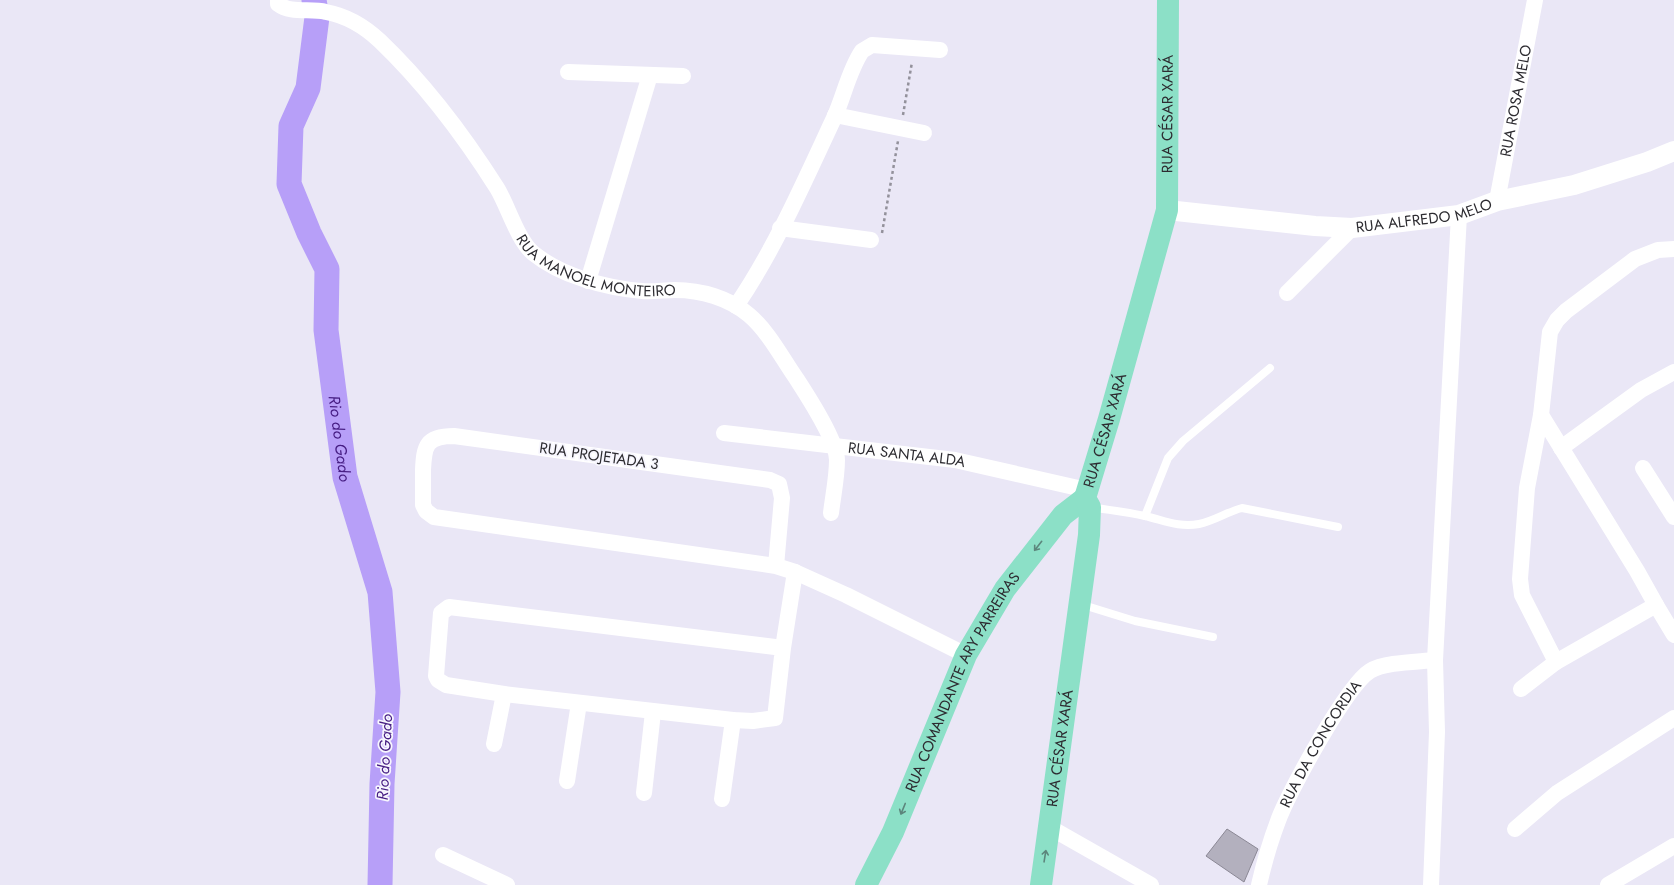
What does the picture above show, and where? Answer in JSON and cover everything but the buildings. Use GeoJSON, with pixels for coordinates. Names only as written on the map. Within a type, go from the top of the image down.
{"type":"FeatureCollection","features":[{"type":"Feature","properties":{"kind":"main road","name":"RUA CÉSAR XARÁ"},"geometry":{"type":"LineString","coordinates":[[1040,885],[1089,535],[1087,499],[1167,210],[1168,0]]}},
{"type":"Feature","properties":{"kind":"main road","name":"RUA COMANDANTE ARY PARREIRAS"},"geometry":{"type":"LineString","coordinates":[[866,885],[893,832],[966,655],[1005,589],[1055,524],[1063,515],[1087,499]]}},
{"type":"Feature","properties":{"kind":"main road"},"geometry":{"type":"LineString","coordinates":[[1055,524],[1073,525],[1089,535]]}},
{"type":"Feature","properties":{"kind":"street","name":"RUA ROSA MELO"},"geometry":{"type":"LineString","coordinates":[[1497,201],[1535,0]]}},
{"type":"Feature","properties":{"kind":"street","name":"RUA MANOEL MONTEIRO"},"geometry":{"type":"LineString","coordinates":[[281,4],[325,12],[355,21],[363,26],[408,70],[440,108],[498,189],[516,228],[531,252],[548,264],[588,282],[642,291],[678,290],[720,298],[736,306],[750,316],[779,353],[805,392],[835,446],[837,458],[831,513]]}},
{"type":"Feature","properties":{"kind":"street"},"geometry":{"type":"LineString","coordinates":[[736,306],[750,286],[780,228],[835,115],[859,56],[867,46],[872,45],[940,50]]}},
{"type":"Feature","properties":{"kind":"street"},"geometry":{"type":"LineString","coordinates":[[568,72],[683,76]]}},
{"type":"Feature","properties":{"kind":"street"},"geometry":{"type":"LineString","coordinates":[[588,282],[650,75]]}},
{"type":"Feature","properties":{"kind":"street"},"geometry":{"type":"LineString","coordinates":[[835,115],[924,132]]}},
{"type":"Feature","properties":{"kind":"street","name":"RUA ALFREDO MELO"},"geometry":{"type":"LineString","coordinates":[[1167,210],[1315,226],[1352,228],[1459,215],[1497,201],[1574,185],[1646,162],[1674,151]]}},
{"type":"Feature","properties":{"kind":"street"},"geometry":{"type":"LineString","coordinates":[[1431,885],[1437,732],[1435,660],[1459,215]]}},
{"type":"Feature","properties":{"kind":"street"},"geometry":{"type":"LineString","coordinates":[[780,228],[871,240]]}},
{"type":"Feature","properties":{"kind":"street"},"geometry":{"type":"LineString","coordinates":[[1287,293],[1352,228]]}},
{"type":"Feature","properties":{"kind":"street"},"geometry":{"type":"LineString","coordinates":[[1556,662],[1522,595],[1520,580],[1526,488],[1541,415],[1550,332],[1557,320],[1601,284],[1635,259],[1658,250],[1674,248]]}},
{"type":"Feature","properties":{"kind":"street"},"geometry":{"type":"LineString","coordinates":[[1561,448],[1641,390],[1674,372]]}},
{"type":"Feature","properties":{"kind":"street"},"geometry":{"type":"LineString","coordinates":[[1541,415],[1637,571],[1674,635]]}},
{"type":"Feature","properties":{"kind":"street","name":"RUA SANTA ALDA"},"geometry":{"type":"LineString","coordinates":[[724,433],[955,460],[1087,499]]}},
{"type":"Feature","properties":{"kind":"street","name":"RUA PROJETADA 3"},"geometry":{"type":"LineString","coordinates":[[454,436],[770,480],[779,484],[782,498],[776,566],[444,520],[429,514],[423,505],[424,451],[430,442],[437,438],[454,436]]}},
{"type":"Feature","properties":{"kind":"street"},"geometry":{"type":"LineString","coordinates":[[1644,468],[1674,517]]}},
{"type":"Feature","properties":{"kind":"street"},"geometry":{"type":"LineString","coordinates":[[776,566],[795,572],[966,655]]}},
{"type":"Feature","properties":{"kind":"street"},"geometry":{"type":"LineString","coordinates":[[783,648],[449,607],[444,609],[441,617],[436,676],[438,680],[446,685],[504,694],[732,720],[753,721],[775,718],[783,648],[795,572]]}},
{"type":"Feature","properties":{"kind":"street"},"geometry":{"type":"LineString","coordinates":[[1521,689],[1556,662],[1656,605]]}},
{"type":"Feature","properties":{"kind":"street","name":"RUA DA CONCORDIA"},"geometry":{"type":"LineString","coordinates":[[1259,885],[1278,820],[1292,790],[1347,695],[1369,672],[1381,666],[1435,660]]}},
{"type":"Feature","properties":{"kind":"street"},"geometry":{"type":"LineString","coordinates":[[494,744],[504,694]]}},
{"type":"Feature","properties":{"kind":"street"},"geometry":{"type":"LineString","coordinates":[[567,781],[579,703]]}},
{"type":"Feature","properties":{"kind":"street"},"geometry":{"type":"LineString","coordinates":[[644,793],[653,712]]}},
{"type":"Feature","properties":{"kind":"street"},"geometry":{"type":"LineString","coordinates":[[1515,829],[1557,793],[1674,718]]}},
{"type":"Feature","properties":{"kind":"street"},"geometry":{"type":"LineString","coordinates":[[722,799],[732,720]]}},
{"type":"Feature","properties":{"kind":"street"},"geometry":{"type":"LineString","coordinates":[[1049,827],[1151,885]]}},
{"type":"Feature","properties":{"kind":"street"},"geometry":{"type":"LineString","coordinates":[[1608,885],[1674,846]]}},
{"type":"Feature","properties":{"kind":"street"},"geometry":{"type":"LineString","coordinates":[[443,855],[507,885]]}},
{"type":"Feature","properties":{"kind":"lane"},"geometry":{"type":"LineString","coordinates":[[1145,516],[1168,458],[1183,441],[1270,368]]}},
{"type":"Feature","properties":{"kind":"lane"},"geometry":{"type":"LineString","coordinates":[[1087,499],[1171,524],[1186,526],[1210,521],[1228,512],[1242,508],[1338,527]]}},
{"type":"Feature","properties":{"kind":"lane"},"geometry":{"type":"LineString","coordinates":[[1080,604],[1135,621],[1212,637]]}},
{"type":"Feature","properties":{"kind":"path"},"geometry":{"type":"LineString","coordinates":[[871,240],[879,236],[884,230],[900,128],[915,48]]}},
{"type":"Feature","properties":{"kind":"waterway","name":"Rio do Gado"},"geometry":{"type":"LineString","coordinates":[[314,0],[317,17],[308,88],[291,126],[289,184],[309,233],[327,269],[326,330],[345,477],[380,592],[388,692],[382,784],[380,885]]}}]}
